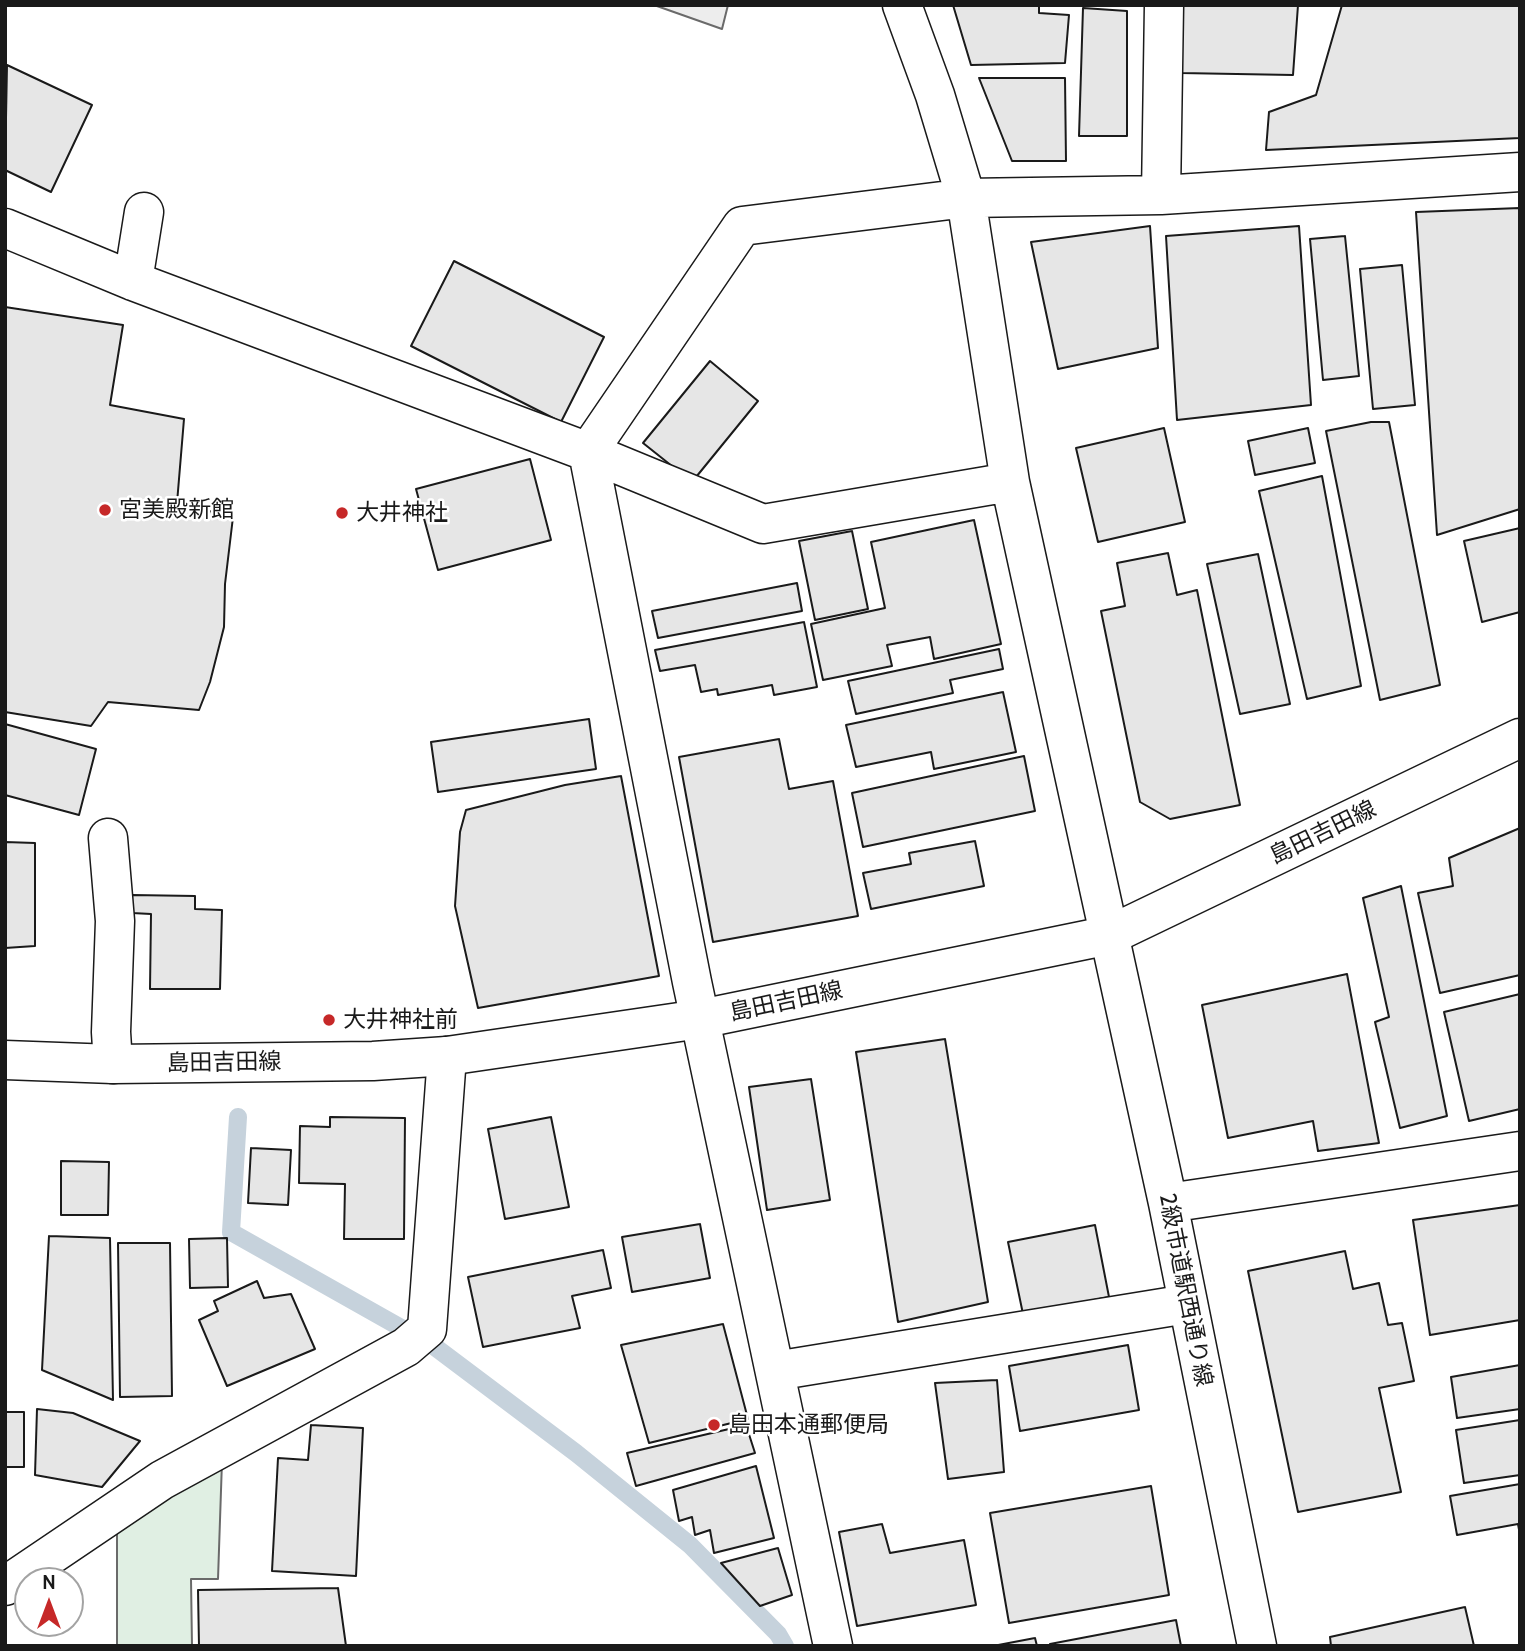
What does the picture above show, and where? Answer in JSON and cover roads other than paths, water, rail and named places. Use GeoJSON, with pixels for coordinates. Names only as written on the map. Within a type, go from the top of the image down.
{"type":"FeatureCollection","features":[{"type":"Feature","properties":{"kind":"street","name":"2級市道駅西通り線"},"geometry":{"type":"LineString","coordinates":[[902,5],[935,94],[966,198],[1010,482],[1168,1203],[1257,1646]]}},
{"type":"Feature","properties":{"kind":"street"},"geometry":{"type":"LineString","coordinates":[[1161,195],[1164,5]]}},
{"type":"Feature","properties":{"kind":"street"},"geometry":{"type":"LineString","coordinates":[[833,1646],[700,1019],[588,452],[742,226],[966,198],[1161,195],[1520,172]]}},
{"type":"Feature","properties":{"kind":"street"},"geometry":{"type":"LineString","coordinates":[[133,281],[144,212]]}},
{"type":"Feature","properties":{"kind":"street"},"geometry":{"type":"LineString","coordinates":[[5,228],[133,281],[588,452],[762,524],[1010,482]]}},
{"type":"Feature","properties":{"kind":"street","name":"島田吉田線"},"geometry":{"type":"LineString","coordinates":[[5,1060],[113,1064],[373,1060],[447,1056],[700,1019],[1110,935],[1520,738]]}},
{"type":"Feature","properties":{"kind":"street"},"geometry":{"type":"LineString","coordinates":[[108,838],[115,921],[111,1032],[113,1064]]}},
{"type":"Feature","properties":{"kind":"street"},"geometry":{"type":"LineString","coordinates":[[5,1586],[162,1480],[417,1338],[447,1056]]}},
{"type":"Feature","properties":{"kind":"street"},"geometry":{"type":"LineString","coordinates":[[1168,1203],[1520,1150]]}},
{"type":"Feature","properties":{"kind":"street"},"geometry":{"type":"LineString","coordinates":[[775,1371],[1187,1304]]}},
{"type":"Feature","properties":{"kind":"waterway"},"geometry":{"type":"LineString","coordinates":[[238,1117],[231,1232],[435,1347],[576,1453],[690,1545],[778,1634],[785,1646]]}},
{"type":"Feature","properties":{"kind":"place","name":"宮美殿新館"},"geometry":{"type":"Point","coordinates":[105,510]}},
{"type":"Feature","properties":{"kind":"place","name":"大井神社"},"geometry":{"type":"Point","coordinates":[342,513]}},
{"type":"Feature","properties":{"kind":"place","name":"大井神社前"},"geometry":{"type":"Point","coordinates":[329,1020]}},
{"type":"Feature","properties":{"kind":"place","name":"島田本通郵便局"},"geometry":{"type":"Point","coordinates":[714,1425]}}]}
